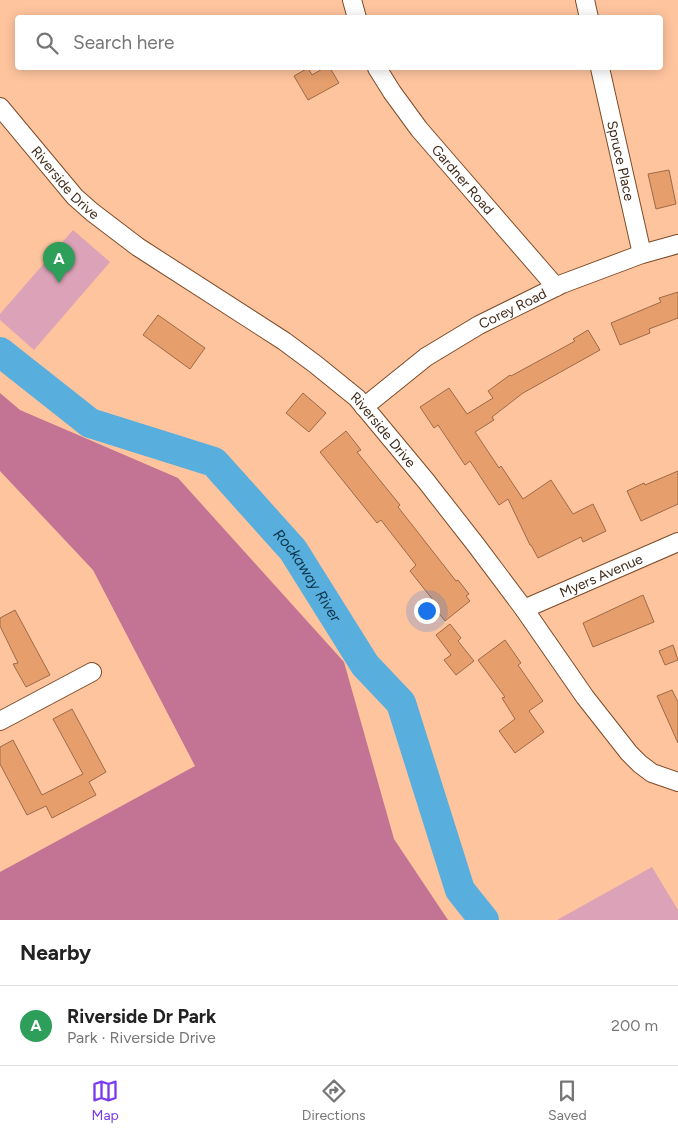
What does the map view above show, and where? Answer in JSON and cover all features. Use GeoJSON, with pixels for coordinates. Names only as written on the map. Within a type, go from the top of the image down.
{"type":"FeatureCollection","features":[{"type":"Feature","properties":{"kind":"street"},"geometry":{"type":"LineString","coordinates":[[352,0],[356,15]]}},
{"type":"Feature","properties":{"kind":"street"},"geometry":{"type":"LineString","coordinates":[[585,0],[588,15]]}},
{"type":"Feature","properties":{"kind":"street","name":"Gardner Road"},"geometry":{"type":"LineString","coordinates":[[378,70],[419,129],[556,287]]}},
{"type":"Feature","properties":{"kind":"street","name":"Spruce Place"},"geometry":{"type":"LineString","coordinates":[[600,70],[642,254]]}},
{"type":"Feature","properties":{"kind":"street","name":"Riverside Drive"},"geometry":{"type":"LineString","coordinates":[[0,107],[75,197],[92,212],[138,247],[284,342],[357,398],[426,481],[524,609],[585,697],[629,753],[640,764],[659,776],[678,782]]}},
{"type":"Feature","properties":{"kind":"street","name":"Corey Road"},"geometry":{"type":"LineString","coordinates":[[364,407],[426,357],[479,325],[556,287],[642,254],[678,244]]}},
{"type":"Feature","properties":{"kind":"street","name":"Myers Avenue"},"geometry":{"type":"LineString","coordinates":[[524,609],[678,542]]}},
{"type":"Feature","properties":{"kind":"street"},"geometry":{"type":"LineString","coordinates":[[0,721],[92,672]]}},
{"type":"Feature","properties":{"kind":"shaded area"},"geometry":{"type":"Polygon","coordinates":[[[73,230],[110,262],[34,350],[0,320],[0,314],[73,230]]]}},
{"type":"Feature","properties":{"kind":"shaded area"},"geometry":{"type":"Polygon","coordinates":[[[0,393],[20,410],[178,478],[344,662],[394,839],[448,920],[0,920],[0,872],[195,766],[93,570],[0,471],[0,393]]]}},
{"type":"Feature","properties":{"kind":"shaded area"},"geometry":{"type":"Polygon","coordinates":[[[652,867],[678,910],[678,920],[557,920],[652,867]]]}},
{"type":"Feature","properties":{"kind":"building"},"geometry":{"type":"Polygon","coordinates":[[[304,70],[309,70],[312,75],[321,70],[331,70],[339,83],[308,100],[294,76],[304,70]]]}},
{"type":"Feature","properties":{"kind":"building"},"geometry":{"type":"Polygon","coordinates":[[[669,170],[676,204],[656,209],[648,174],[669,170]]]}},
{"type":"Feature","properties":{"kind":"building"},"geometry":{"type":"Polygon","coordinates":[[[678,292],[678,318],[649,329],[650,333],[620,345],[611,323],[661,302],[659,298],[678,292]]]}},
{"type":"Feature","properties":{"kind":"building"},"geometry":{"type":"Polygon","coordinates":[[[158,315],[205,348],[190,369],[143,335],[158,315]]]}},
{"type":"Feature","properties":{"kind":"building"},"geometry":{"type":"Polygon","coordinates":[[[588,330],[600,350],[523,393],[492,417],[494,420],[475,432],[523,499],[551,480],[573,514],[593,504],[606,531],[583,542],[581,537],[538,558],[508,499],[499,505],[470,461],[465,465],[438,425],[434,428],[420,407],[449,388],[467,414],[493,398],[488,391],[510,375],[575,341],[573,339],[588,330]]]}},
{"type":"Feature","properties":{"kind":"building"},"geometry":{"type":"Polygon","coordinates":[[[303,393],[326,413],[309,432],[286,413],[303,393]]]}},
{"type":"Feature","properties":{"kind":"building"},"geometry":{"type":"Polygon","coordinates":[[[346,431],[361,450],[357,452],[400,505],[398,507],[456,581],[458,580],[469,594],[466,596],[470,601],[445,621],[430,602],[433,600],[410,571],[416,565],[381,520],[377,523],[320,452],[346,431]]]}},
{"type":"Feature","properties":{"kind":"building"},"geometry":{"type":"Polygon","coordinates":[[[678,471],[678,504],[641,521],[627,491],[678,471]]]}},
{"type":"Feature","properties":{"kind":"building"},"geometry":{"type":"Polygon","coordinates":[[[643,595],[654,622],[593,647],[583,623],[643,595]]]}},
{"type":"Feature","properties":{"kind":"building"},"geometry":{"type":"Polygon","coordinates":[[[15,610],[50,675],[26,687],[13,664],[18,663],[0,626],[0,618],[15,610]]]}},
{"type":"Feature","properties":{"kind":"building"},"geometry":{"type":"Polygon","coordinates":[[[450,624],[461,638],[458,641],[474,661],[456,675],[444,660],[451,655],[436,635],[450,624]]]}},
{"type":"Feature","properties":{"kind":"building"},"geometry":{"type":"Polygon","coordinates":[[[505,640],[521,663],[518,665],[543,701],[529,711],[544,732],[515,753],[499,731],[515,719],[502,698],[505,697],[478,660],[505,640]]]}},
{"type":"Feature","properties":{"kind":"building"},"geometry":{"type":"Polygon","coordinates":[[[673,645],[678,660],[665,665],[659,651],[673,645]]]}},
{"type":"Feature","properties":{"kind":"building"},"geometry":{"type":"Polygon","coordinates":[[[672,690],[678,702],[678,743],[657,696],[672,690]]]}},
{"type":"Feature","properties":{"kind":"building"},"geometry":{"type":"Polygon","coordinates":[[[72,709],[106,772],[89,782],[96,795],[52,818],[46,806],[27,815],[0,764],[0,747],[13,740],[42,795],[83,774],[53,719],[72,709]]]}},
{"type":"Feature","properties":{"kind":"waterway","name":"Rockaway River"},"geometry":{"type":"LineString","coordinates":[[0,352],[90,423],[214,462],[293,550],[365,665],[401,703],[460,890],[484,920]]}},
{"type":"Feature","properties":{"kind":"place","name":"Riverside Dr Park"},"geometry":{"type":"Point","coordinates":[59,283]}}]}
